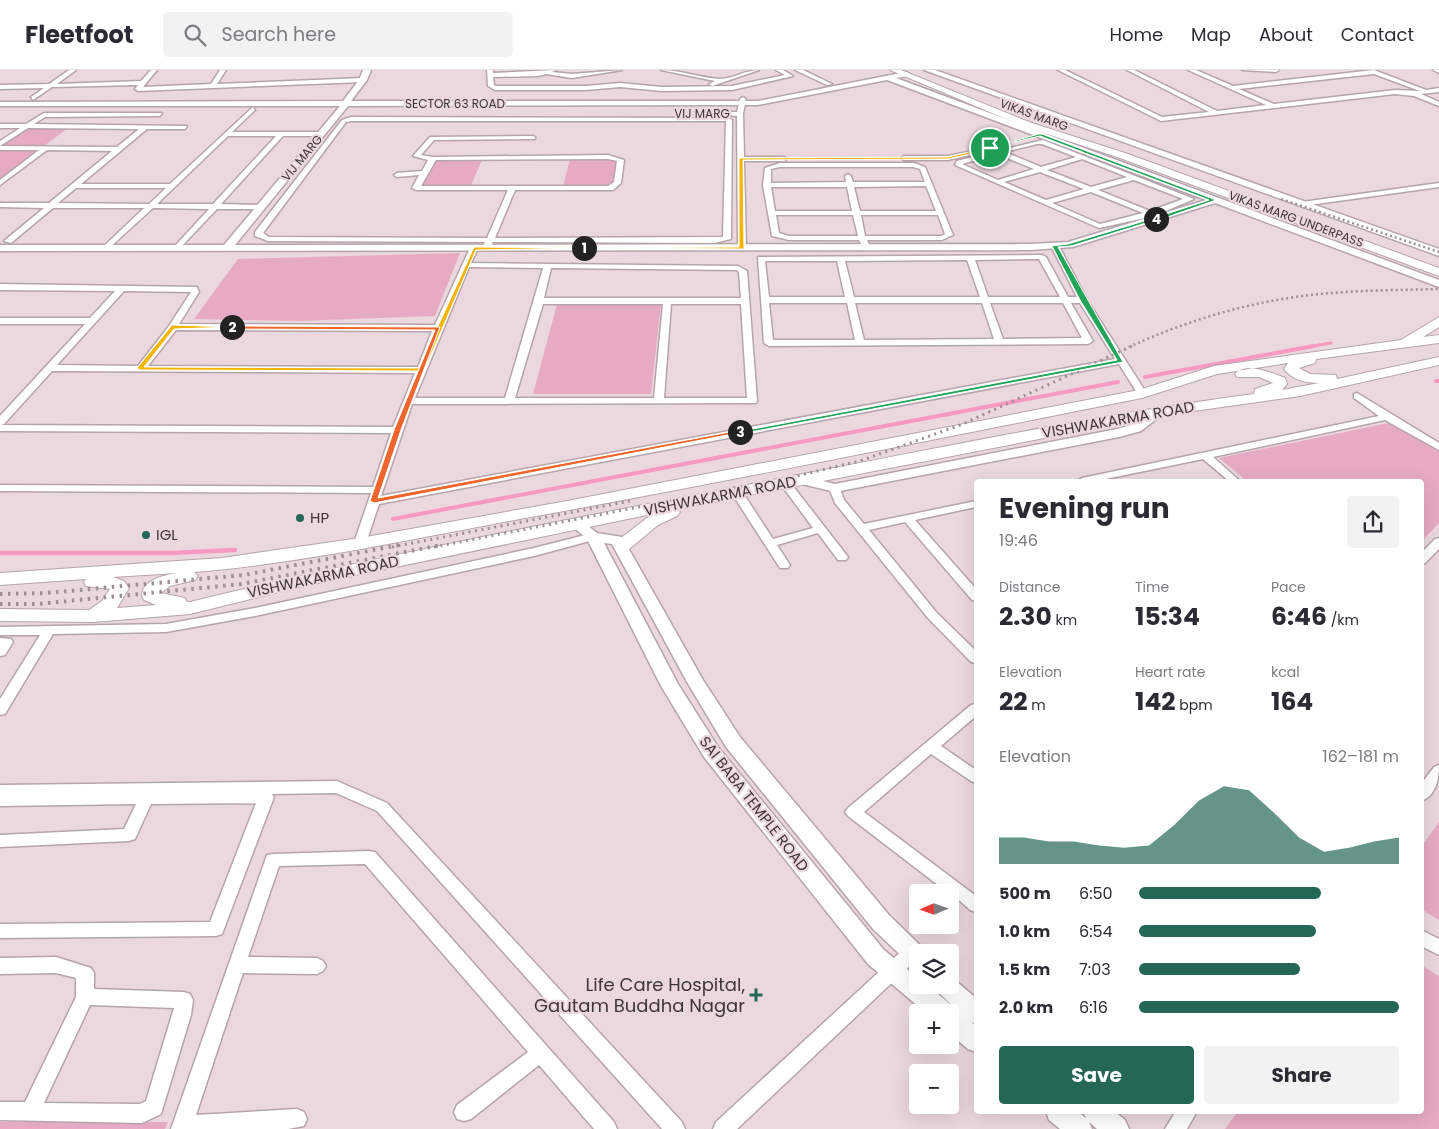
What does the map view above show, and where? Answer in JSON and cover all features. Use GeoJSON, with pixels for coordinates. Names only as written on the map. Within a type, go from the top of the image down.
{"type":"FeatureCollection","features":[{"type":"Feature","properties":{"kind":"main road","name":"VIKAS MARG"},"geometry":{"type":"LineString","coordinates":[[908,72],[966,100],[1026,124],[1124,156]]}},
{"type":"Feature","properties":{"kind":"main road","name":"VIKAS MARG"},"geometry":{"type":"LineString","coordinates":[[892,73],[908,72],[1158,159]]}},
{"type":"Feature","properties":{"kind":"main road"},"geometry":{"type":"LineString","coordinates":[[966,100],[1017,115],[1024,115],[1026,112]]}},
{"type":"Feature","properties":{"kind":"main road"},"geometry":{"type":"LineString","coordinates":[[1026,124],[1046,119]]}},
{"type":"Feature","properties":{"kind":"main road","name":"VIKAS MARG UNDERPASS"},"geometry":{"type":"LineString","coordinates":[[1124,156],[1439,272]]}},
{"type":"Feature","properties":{"kind":"main road","name":"VIKAS MARG UNDERPASS"},"geometry":{"type":"LineString","coordinates":[[1158,159],[1439,261]]}},
{"type":"Feature","properties":{"kind":"main road"},"geometry":{"type":"LineString","coordinates":[[1418,270],[1439,283]]}},
{"type":"Feature","properties":{"kind":"main road"},"geometry":{"type":"LineString","coordinates":[[1400,346],[1439,321]]}},
{"type":"Feature","properties":{"kind":"main road","name":"VISHWAKARMA ROAD"},"geometry":{"type":"LineString","coordinates":[[0,579],[222,564],[360,543],[567,506],[1149,392],[1214,370],[1261,362],[1400,346],[1439,339]]}},
{"type":"Feature","properties":{"kind":"main road"},"geometry":{"type":"LineString","coordinates":[[1325,355],[1300,362],[1291,369],[1301,376],[1312,379],[1397,370]]}},
{"type":"Feature","properties":{"kind":"main road","name":"VISHWAKARMA ROAD"},"geometry":{"type":"LineString","coordinates":[[0,616],[92,616],[195,606],[299,581],[737,492],[1158,411],[1300,392],[1439,361]]}},
{"type":"Feature","properties":{"kind":"main road"},"geometry":{"type":"LineString","coordinates":[[1149,392],[1252,372],[1271,375],[1280,380],[1280,384],[1276,388],[1244,395],[1219,404]]}},
{"type":"Feature","properties":{"kind":"main road"},"geometry":{"type":"LineString","coordinates":[[622,546],[639,530],[663,515],[717,496]]}},
{"type":"Feature","properties":{"kind":"main road"},"geometry":{"type":"LineString","coordinates":[[195,606],[184,602],[155,599],[151,596],[151,592],[158,583],[169,579],[236,570],[253,559]]}},
{"type":"Feature","properties":{"kind":"main road"},"geometry":{"type":"LineString","coordinates":[[0,590],[100,581],[117,583],[120,588],[115,598],[101,612],[92,616]]}},
{"type":"Feature","properties":{"kind":"street"},"geometry":{"type":"LineString","coordinates":[[33,98],[73,70]]}},
{"type":"Feature","properties":{"kind":"street"},"geometry":{"type":"LineString","coordinates":[[154,70],[138,89],[364,80]]}},
{"type":"Feature","properties":{"kind":"street"},"geometry":{"type":"LineString","coordinates":[[214,86],[223,70]]}},
{"type":"Feature","properties":{"kind":"street"},"geometry":{"type":"LineString","coordinates":[[337,114],[364,80],[367,70]]}},
{"type":"Feature","properties":{"kind":"street"},"geometry":{"type":"LineString","coordinates":[[619,70],[572,76],[551,71],[490,73],[491,86],[511,88],[586,88],[620,84],[662,89],[732,88],[790,76],[779,70]]}},
{"type":"Feature","properties":{"kind":"street"},"geometry":{"type":"LineString","coordinates":[[664,70],[723,81]]}},
{"type":"Feature","properties":{"kind":"street"},"geometry":{"type":"LineString","coordinates":[[698,88],[756,70]]}},
{"type":"Feature","properties":{"kind":"street"},"geometry":{"type":"LineString","coordinates":[[798,70],[829,84]]}},
{"type":"Feature","properties":{"kind":"street"},"geometry":{"type":"LineString","coordinates":[[928,70],[1439,253]]}},
{"type":"Feature","properties":{"kind":"street"},"geometry":{"type":"LineString","coordinates":[[1061,70],[1155,118],[1167,119],[1395,92],[1413,94],[1439,90]]}},
{"type":"Feature","properties":{"kind":"street"},"geometry":{"type":"LineString","coordinates":[[1130,70],[1218,113]]}},
{"type":"Feature","properties":{"kind":"street"},"geometry":{"type":"LineString","coordinates":[[1191,70],[1274,106]]}},
{"type":"Feature","properties":{"kind":"street"},"geometry":{"type":"LineString","coordinates":[[1245,70],[1276,70]]}},
{"type":"Feature","properties":{"kind":"street"},"geometry":{"type":"LineString","coordinates":[[1233,88],[1372,71],[1428,92]]}},
{"type":"Feature","properties":{"kind":"street"},"geometry":{"type":"LineString","coordinates":[[874,72],[892,73],[1041,135],[1439,283]]}},
{"type":"Feature","properties":{"kind":"street","name":"SECTOR 63 ROAD"},"geometry":{"type":"LineString","coordinates":[[0,98],[346,101],[743,101],[829,84],[874,72]]}},
{"type":"Feature","properties":{"kind":"street","name":"SECTOR 63 ROAD"},"geometry":{"type":"LineString","coordinates":[[0,104],[507,99],[767,102],[892,73]]}},
{"type":"Feature","properties":{"kind":"street"},"geometry":{"type":"LineString","coordinates":[[290,83],[293,76]]}},
{"type":"Feature","properties":{"kind":"street"},"geometry":{"type":"LineString","coordinates":[[0,86],[143,83]]}},
{"type":"Feature","properties":{"kind":"street"},"geometry":{"type":"LineString","coordinates":[[507,99],[511,88]]}},
{"type":"Feature","properties":{"kind":"street"},"geometry":{"type":"LineString","coordinates":[[1413,94],[1439,104]]}},
{"type":"Feature","properties":{"kind":"street"},"geometry":{"type":"LineString","coordinates":[[740,114],[743,101]]}},
{"type":"Feature","properties":{"kind":"street"},"geometry":{"type":"LineString","coordinates":[[107,248],[253,109]]}},
{"type":"Feature","properties":{"kind":"street"},"geometry":{"type":"LineString","coordinates":[[0,144],[44,115],[160,114]]}},
{"type":"Feature","properties":{"kind":"street","name":"VIJ MARG"},"geometry":{"type":"LineString","coordinates":[[227,248],[337,114],[534,135],[740,114],[742,248]]}},
{"type":"Feature","properties":{"kind":"street"},"geometry":{"type":"LineString","coordinates":[[432,159],[416,188],[606,189],[617,184],[621,160],[534,135],[358,119],[344,121],[258,234],[268,239],[483,245],[742,248],[1055,246],[1069,245],[1214,200]]}},
{"type":"Feature","properties":{"kind":"street"},"geometry":{"type":"LineString","coordinates":[[4,245],[107,248],[227,248],[714,241],[727,239],[729,120],[727,119],[534,135],[432,138],[416,156],[432,159],[534,135]]}},
{"type":"Feature","properties":{"kind":"street"},"geometry":{"type":"LineString","coordinates":[[0,126],[185,127]]}},
{"type":"Feature","properties":{"kind":"street"},"geometry":{"type":"LineString","coordinates":[[4,245],[145,127]]}},
{"type":"Feature","properties":{"kind":"street"},"geometry":{"type":"LineString","coordinates":[[227,134],[322,134]]}},
{"type":"Feature","properties":{"kind":"street"},"geometry":{"type":"LineString","coordinates":[[178,248],[281,134]]}},
{"type":"Feature","properties":{"kind":"street"},"geometry":{"type":"LineString","coordinates":[[741,159],[846,162],[914,165],[923,168],[949,235],[942,238],[789,238],[775,234],[767,184],[768,168],[773,166],[846,162],[948,158],[1041,135]]}},
{"type":"Feature","properties":{"kind":"street"},"geometry":{"type":"LineString","coordinates":[[1043,142],[1190,199],[1149,214],[1099,226],[958,165],[959,162],[1000,152],[1043,142]]}},
{"type":"Feature","properties":{"kind":"street"},"geometry":{"type":"LineString","coordinates":[[0,148],[119,149]]}},
{"type":"Feature","properties":{"kind":"street"},"geometry":{"type":"LineString","coordinates":[[0,183],[46,148]]}},
{"type":"Feature","properties":{"kind":"street"},"geometry":{"type":"LineString","coordinates":[[990,148],[1160,218]]}},
{"type":"Feature","properties":{"kind":"street"},"geometry":{"type":"LineString","coordinates":[[1124,156],[1139,166],[1439,277]]}},
{"type":"Feature","properties":{"kind":"street"},"geometry":{"type":"LineString","coordinates":[[1158,159],[1169,156]]}},
{"type":"Feature","properties":{"kind":"street"},"geometry":{"type":"LineString","coordinates":[[997,182],[1084,157]]}},
{"type":"Feature","properties":{"kind":"street"},"geometry":{"type":"LineString","coordinates":[[846,162],[855,212],[862,238],[867,248]]}},
{"type":"Feature","properties":{"kind":"street"},"geometry":{"type":"LineString","coordinates":[[397,175],[423,173]]}},
{"type":"Feature","properties":{"kind":"street"},"geometry":{"type":"LineString","coordinates":[[1045,203],[1135,177]]}},
{"type":"Feature","properties":{"kind":"street"},"geometry":{"type":"LineString","coordinates":[[767,184],[930,184]]}},
{"type":"Feature","properties":{"kind":"street"},"geometry":{"type":"LineString","coordinates":[[1302,204],[1439,185]]}},
{"type":"Feature","properties":{"kind":"street"},"geometry":{"type":"LineString","coordinates":[[76,186],[173,186]]}},
{"type":"Feature","properties":{"kind":"street"},"geometry":{"type":"LineString","coordinates":[[360,543],[379,490],[397,430],[410,402],[438,328],[467,265],[483,245],[512,189]]}},
{"type":"Feature","properties":{"kind":"street"},"geometry":{"type":"LineString","coordinates":[[0,205],[261,207]]}},
{"type":"Feature","properties":{"kind":"street"},"geometry":{"type":"LineString","coordinates":[[771,213],[941,213]]}},
{"type":"Feature","properties":{"kind":"street"},"geometry":{"type":"LineString","coordinates":[[1055,246],[1083,300],[1121,361],[1149,392]]}},
{"type":"Feature","properties":{"kind":"street"},"geometry":{"type":"LineString","coordinates":[[1042,257],[1088,341],[769,343],[761,259],[970,258],[1042,257]]}},
{"type":"Feature","properties":{"kind":"street"},"geometry":{"type":"LineString","coordinates":[[970,258],[1000,342]]}},
{"type":"Feature","properties":{"kind":"street"},"geometry":{"type":"LineString","coordinates":[[841,259],[860,343]]}},
{"type":"Feature","properties":{"kind":"street"},"geometry":{"type":"LineString","coordinates":[[410,402],[752,401],[745,274],[738,268],[467,265]]}},
{"type":"Feature","properties":{"kind":"street"},"geometry":{"type":"LineString","coordinates":[[509,401],[539,301],[547,267]]}},
{"type":"Feature","properties":{"kind":"street"},"geometry":{"type":"LineString","coordinates":[[0,287],[194,288],[195,292],[172,327],[140,368]]}},
{"type":"Feature","properties":{"kind":"street"},"geometry":{"type":"LineString","coordinates":[[0,422],[122,288]]}},
{"type":"Feature","properties":{"kind":"street"},"geometry":{"type":"LineString","coordinates":[[765,300],[1083,300]]}},
{"type":"Feature","properties":{"kind":"street"},"geometry":{"type":"LineString","coordinates":[[539,301],[745,301]]}},
{"type":"Feature","properties":{"kind":"street"},"geometry":{"type":"LineString","coordinates":[[659,401],[667,302]]}},
{"type":"Feature","properties":{"kind":"street"},"geometry":{"type":"LineString","coordinates":[[0,330],[5,321],[93,321]]}},
{"type":"Feature","properties":{"kind":"street"},"geometry":{"type":"LineString","coordinates":[[172,327],[438,328]]}},
{"type":"Feature","properties":{"kind":"street"},"geometry":{"type":"LineString","coordinates":[[374,501],[1121,361]]}},
{"type":"Feature","properties":{"kind":"street"},"geometry":{"type":"LineString","coordinates":[[50,368],[422,370]]}},
{"type":"Feature","properties":{"kind":"street"},"geometry":{"type":"LineString","coordinates":[[1357,396],[1387,418],[1439,447]]}},
{"type":"Feature","properties":{"kind":"street"},"geometry":{"type":"LineString","coordinates":[[802,480],[834,488],[1136,428],[1158,411]]}},
{"type":"Feature","properties":{"kind":"street"},"geometry":{"type":"LineString","coordinates":[[1117,478],[1204,456],[1387,418]]}},
{"type":"Feature","properties":{"kind":"street"},"geometry":{"type":"LineString","coordinates":[[0,428],[397,430]]}},
{"type":"Feature","properties":{"kind":"street"},"geometry":{"type":"LineString","coordinates":[[1204,456],[1233,479]]}},
{"type":"Feature","properties":{"kind":"street"},"geometry":{"type":"LineString","coordinates":[[785,483],[842,557]]}},
{"type":"Feature","properties":{"kind":"street"},"geometry":{"type":"LineString","coordinates":[[0,488],[379,490]]}},
{"type":"Feature","properties":{"kind":"street"},"geometry":{"type":"LineString","coordinates":[[834,488],[839,501],[932,615],[974,657]]}},
{"type":"Feature","properties":{"kind":"street"},"geometry":{"type":"LineString","coordinates":[[737,492],[784,565]]}},
{"type":"Feature","properties":{"kind":"street"},"geometry":{"type":"LineString","coordinates":[[861,528],[974,504]]}},
{"type":"Feature","properties":{"kind":"street"},"geometry":{"type":"LineString","coordinates":[[907,518],[974,595]]}},
{"type":"Feature","properties":{"kind":"street","name":"SAI BABA TEMPLE ROAD"},"geometry":{"type":"LineString","coordinates":[[578,525],[593,537],[670,686],[710,752],[876,957],[932,1004]]}},
{"type":"Feature","properties":{"kind":"street"},"geometry":{"type":"LineString","coordinates":[[770,542],[820,529]]}},
{"type":"Feature","properties":{"kind":"street"},"geometry":{"type":"LineString","coordinates":[[0,631],[166,628],[255,612],[534,552],[593,537],[610,537],[617,540],[622,546]]}},
{"type":"Feature","properties":{"kind":"street"},"geometry":{"type":"LineString","coordinates":[[1424,557],[1439,542]]}},
{"type":"Feature","properties":{"kind":"street","name":"SAI BABA TEMPLE ROAD"},"geometry":{"type":"LineString","coordinates":[[622,546],[627,560],[691,674],[733,742],[882,922],[909,949]]}},
{"type":"Feature","properties":{"kind":"street"},"geometry":{"type":"LineString","coordinates":[[0,710],[49,631]]}},
{"type":"Feature","properties":{"kind":"street"},"geometry":{"type":"LineString","coordinates":[[0,642],[6,642],[0,652]]}},
{"type":"Feature","properties":{"kind":"street"},"geometry":{"type":"LineString","coordinates":[[974,711],[853,812],[974,903]]}},
{"type":"Feature","properties":{"kind":"street"},"geometry":{"type":"LineString","coordinates":[[931,747],[974,776]]}},
{"type":"Feature","properties":{"kind":"street"},"geometry":{"type":"LineString","coordinates":[[1424,791],[1439,771]]}},
{"type":"Feature","properties":{"kind":"street"},"geometry":{"type":"LineString","coordinates":[[0,791],[337,787],[382,808],[675,1129]]}},
{"type":"Feature","properties":{"kind":"street"},"geometry":{"type":"LineString","coordinates":[[0,800],[266,797],[216,929],[0,931]]}},
{"type":"Feature","properties":{"kind":"street"},"geometry":{"type":"LineString","coordinates":[[0,841],[129,835],[146,798]]}},
{"type":"Feature","properties":{"kind":"street"},"geometry":{"type":"LineString","coordinates":[[297,1119],[181,1127],[273,860],[369,857],[607,1129]]}},
{"type":"Feature","properties":{"kind":"street"},"geometry":{"type":"LineString","coordinates":[[1424,939],[1439,948]]}},
{"type":"Feature","properties":{"kind":"street"},"geometry":{"type":"LineString","coordinates":[[723,1129],[892,971],[909,959]]}},
{"type":"Feature","properties":{"kind":"street"},"geometry":{"type":"LineString","coordinates":[[0,966],[56,965],[85,973],[85,997],[30,1112]]}},
{"type":"Feature","properties":{"kind":"street"},"geometry":{"type":"LineString","coordinates":[[236,965],[317,966]]}},
{"type":"Feature","properties":{"kind":"street"},"geometry":{"type":"LineString","coordinates":[[956,994],[974,1011]]}},
{"type":"Feature","properties":{"kind":"street"},"geometry":{"type":"LineString","coordinates":[[0,1111],[142,1114],[154,1108],[182,1015],[184,1000],[85,997]]}},
{"type":"Feature","properties":{"kind":"street"},"geometry":{"type":"LineString","coordinates":[[959,1027],[974,1039]]}},
{"type":"Feature","properties":{"kind":"street"},"geometry":{"type":"LineString","coordinates":[[464,1112],[541,1053]]}},
{"type":"Feature","properties":{"kind":"street"},"geometry":{"type":"LineString","coordinates":[[1062,1114],[1079,1129]]}},
{"type":"Feature","properties":{"kind":"street"},"geometry":{"type":"LineString","coordinates":[[1098,1114],[1116,1129]]}},
{"type":"Feature","properties":{"kind":"street"},"geometry":{"type":"LineString","coordinates":[[1175,1129],[1186,1114]]}},
{"type":"Feature","properties":{"kind":"shaded area"},"geometry":{"type":"Polygon","coordinates":[[[29,128],[68,128],[0,179],[0,148],[29,128]]]}},
{"type":"Feature","properties":{"kind":"shaded area"},"geometry":{"type":"Polygon","coordinates":[[[483,158],[471,185],[421,186],[435,159],[483,158]]]}},
{"type":"Feature","properties":{"kind":"shaded area"},"geometry":{"type":"Polygon","coordinates":[[[570,159],[618,159],[613,186],[563,186],[570,159]]]}},
{"type":"Feature","properties":{"kind":"shaded area"},"geometry":{"type":"Polygon","coordinates":[[[460,253],[435,316],[299,321],[194,319],[238,259],[460,253]]]}},
{"type":"Feature","properties":{"kind":"shaded area"},"geometry":{"type":"Polygon","coordinates":[[[557,304],[661,304],[651,394],[533,394],[557,304]]]}},
{"type":"Feature","properties":{"kind":"shaded area"},"geometry":{"type":"Polygon","coordinates":[[[1393,422],[1439,452],[1439,523],[1424,539],[1424,479],[1245,479],[1219,458],[1393,422]]]}},
{"type":"Feature","properties":{"kind":"shaded area"},"geometry":{"type":"Polygon","coordinates":[[[1439,822],[1439,920],[1424,911],[1424,843],[1439,822]]]}},
{"type":"Feature","properties":{"kind":"shaded area"},"geometry":{"type":"Polygon","coordinates":[[[1424,967],[1439,976],[1439,1129],[1225,1129],[1236,1114],[1424,1114],[1424,967]]]}},
{"type":"Feature","properties":{"kind":"shaded area"},"geometry":{"type":"Polygon","coordinates":[[[0,1122],[168,1122],[165,1129],[0,1129],[0,1122]]]}},
{"type":"Feature","properties":{"kind":"waterway"},"geometry":{"type":"LineString","coordinates":[[1307,347],[1331,343]]}},
{"type":"Feature","properties":{"kind":"waterway"},"geometry":{"type":"LineString","coordinates":[[1145,377],[1314,346]]}},
{"type":"Feature","properties":{"kind":"waterway"},"geometry":{"type":"LineString","coordinates":[[393,519],[1118,382]]}},
{"type":"Feature","properties":{"kind":"waterway"},"geometry":{"type":"LineString","coordinates":[[0,553],[171,553],[235,550]]}},
{"type":"Feature","properties":{"kind":"railway"},"geometry":{"type":"LineString","coordinates":[[1281,199],[1439,252]]}},
{"type":"Feature","properties":{"kind":"railway"},"geometry":{"type":"LineString","coordinates":[[1129,347],[1202,318],[1280,299],[1345,292],[1439,289]]}},
{"type":"Feature","properties":{"kind":"railway"},"geometry":{"type":"LineString","coordinates":[[434,547],[792,477],[860,461],[963,424],[1132,346]]}},
{"type":"Feature","properties":{"kind":"railway"},"geometry":{"type":"LineString","coordinates":[[392,547],[630,501]]}},
{"type":"Feature","properties":{"kind":"railway"},"geometry":{"type":"LineString","coordinates":[[0,594],[46,593],[244,575],[399,545]]}},
{"type":"Feature","properties":{"kind":"railway"},"geometry":{"type":"LineString","coordinates":[[0,604],[37,604],[242,584],[441,545]]}},
{"type":"Feature","properties":{"kind":"place","name":"HP"},"geometry":{"type":"Point","coordinates":[300,518]}},
{"type":"Feature","properties":{"kind":"place","name":"IGL"},"geometry":{"type":"Point","coordinates":[146,535]}},
{"type":"Feature","properties":{"kind":"place","name":"Life Care Hospital, Gautam Buddha Nagar"},"geometry":{"type":"Point","coordinates":[756,995]}},
{"type":"Feature","properties":{"kind":"route"},"geometry":{"type":"LineString","coordinates":[[990,148],[948,158],[741,159],[742,248],[474,248],[438,328],[422,370],[140,368],[172,327],[438,328],[410,402],[397,430],[374,501],[1121,361],[1083,300],[1055,246],[1069,245],[1115,233],[1214,200],[1041,135],[990,148]]}}]}
